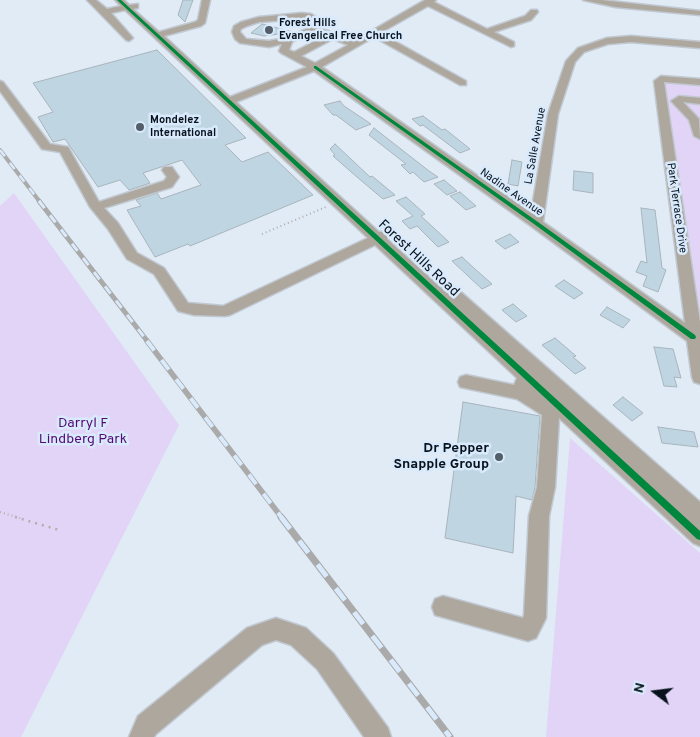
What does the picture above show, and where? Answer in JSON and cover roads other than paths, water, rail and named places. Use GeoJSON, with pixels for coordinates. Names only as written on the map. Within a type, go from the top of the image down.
{"type":"FeatureCollection","features":[{"type":"Feature","properties":{"kind":"street"},"geometry":{"type":"LineString","coordinates":[[91,0],[129,38]]}},
{"type":"Feature","properties":{"kind":"street"},"geometry":{"type":"LineString","coordinates":[[160,35],[198,24],[202,21],[206,0]]}},
{"type":"Feature","properties":{"kind":"street"},"geometry":{"type":"LineString","coordinates":[[587,0],[615,5],[700,13]]}},
{"type":"Feature","properties":{"kind":"street"},"geometry":{"type":"LineString","coordinates":[[233,100],[315,67],[430,1],[511,44]]}},
{"type":"Feature","properties":{"kind":"street"},"geometry":{"type":"LineString","coordinates":[[105,12],[127,3]]}},
{"type":"Feature","properties":{"kind":"street","name":"Forest Hills Road"},"geometry":{"type":"LineString","coordinates":[[127,3],[530,371],[700,514]]}},
{"type":"Feature","properties":{"kind":"street"},"geometry":{"type":"LineString","coordinates":[[486,32],[528,18],[534,12]]}},
{"type":"Feature","properties":{"kind":"street"},"geometry":{"type":"LineString","coordinates":[[302,16],[311,17],[321,22],[314,29],[288,40],[269,44],[255,44],[243,41],[236,32],[237,28],[244,24],[259,20],[302,16]]}},
{"type":"Feature","properties":{"kind":"street"},"geometry":{"type":"LineString","coordinates":[[314,29],[354,44]]}},
{"type":"Feature","properties":{"kind":"street"},"geometry":{"type":"LineString","coordinates":[[373,33],[463,83]]}},
{"type":"Feature","properties":{"kind":"street"},"geometry":{"type":"LineString","coordinates":[[288,40],[284,51],[294,56],[332,36]]}},
{"type":"Feature","properties":{"kind":"street","name":"La Salle Avenue"},"geometry":{"type":"LineString","coordinates":[[536,223],[553,114],[571,61],[576,55],[581,50],[592,45],[615,40],[631,39],[700,45]]}},
{"type":"Feature","properties":{"kind":"street","name":"Nadine Avenue"},"geometry":{"type":"LineString","coordinates":[[294,56],[315,67],[697,334]]}},
{"type":"Feature","properties":{"kind":"street","name":"Park Terrace Drive"},"geometry":{"type":"LineString","coordinates":[[700,83],[671,79],[661,79],[659,81],[697,334],[700,377]]}},
{"type":"Feature","properties":{"kind":"street"},"geometry":{"type":"LineString","coordinates":[[0,84],[46,147],[64,149],[96,207],[112,226],[132,256],[159,271],[183,307],[194,310],[225,311],[381,236]]}},
{"type":"Feature","properties":{"kind":"street"},"geometry":{"type":"LineString","coordinates":[[700,101],[680,99],[676,101],[694,119],[700,136]]}},
{"type":"Feature","properties":{"kind":"street"},"geometry":{"type":"LineString","coordinates":[[96,207],[168,184],[173,177],[168,170]]}},
{"type":"Feature","properties":{"kind":"street"},"geometry":{"type":"LineString","coordinates":[[521,393],[521,388],[530,371]]}},
{"type":"Feature","properties":{"kind":"street","name":"Forest Hills Road"},"geometry":{"type":"LineString","coordinates":[[530,371],[551,406],[700,536]]}},
{"type":"Feature","properties":{"kind":"street"},"geometry":{"type":"LineString","coordinates":[[443,607],[528,630],[535,618],[539,516],[546,487],[551,406],[521,393],[466,382]]}},
{"type":"Feature","properties":{"kind":"street"},"geometry":{"type":"LineString","coordinates":[[141,737],[147,725],[255,636],[276,629],[298,636],[325,662],[379,737]]}},
{"type":"Feature","properties":{"kind":"railway"},"geometry":{"type":"LineString","coordinates":[[0,150],[40,202]]}},
{"type":"Feature","properties":{"kind":"railway"},"geometry":{"type":"LineString","coordinates":[[39,201],[148,342]]}},
{"type":"Feature","properties":{"kind":"railway"},"geometry":{"type":"LineString","coordinates":[[147,341],[282,518]]}},
{"type":"Feature","properties":{"kind":"railway"},"geometry":{"type":"LineString","coordinates":[[281,517],[450,737]]}},
{"type":"Feature","properties":{"kind":"place","name":"Forest Hills Evangelical Free Church"},"geometry":{"type":"Point","coordinates":[269,30]}},
{"type":"Feature","properties":{"kind":"place","name":"Mondelez International"},"geometry":{"type":"Point","coordinates":[140,127]}},
{"type":"Feature","properties":{"kind":"place","name":"Dr Pepper Snapple Group"},"geometry":{"type":"Point","coordinates":[499,457]}},
{"type":"Feature","properties":{"kind":"park label","name":"Darryl F Lindberg Park"},"geometry":{"type":"Point","coordinates":[83,432]}}]}
